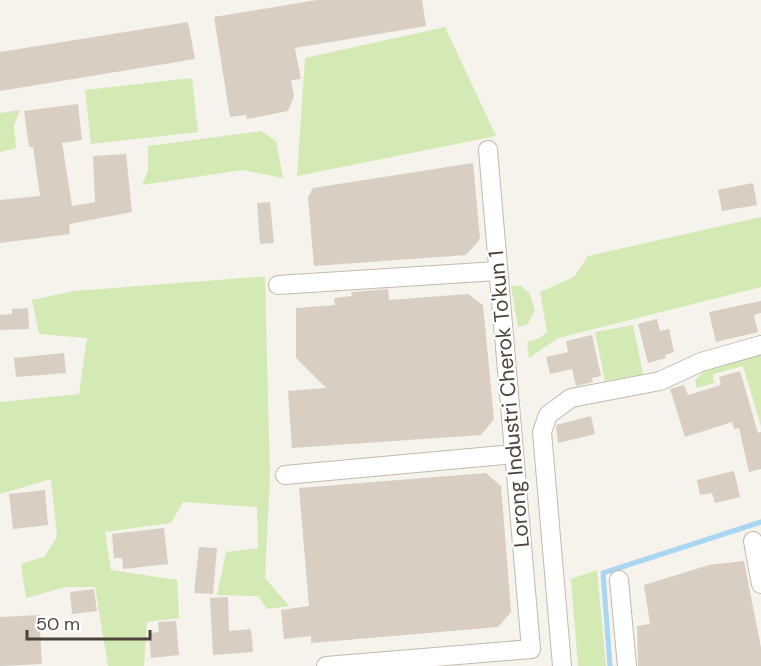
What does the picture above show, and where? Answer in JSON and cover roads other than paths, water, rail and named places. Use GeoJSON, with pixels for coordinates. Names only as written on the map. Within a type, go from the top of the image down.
{"type":"FeatureCollection","features":[{"type":"Feature","properties":{"kind":"street","name":"Lorong Industri Cherok To'kun 1"},"geometry":{"type":"LineString","coordinates":[[488,150],[496,271],[531,649]]}},
{"type":"Feature","properties":{"kind":"street"},"geometry":{"type":"LineString","coordinates":[[278,285],[496,271]]}},
{"type":"Feature","properties":{"kind":"street"},"geometry":{"type":"LineString","coordinates":[[560,666],[542,432],[548,416],[571,398],[660,381],[700,362],[761,345]]}},
{"type":"Feature","properties":{"kind":"street"},"geometry":{"type":"LineString","coordinates":[[285,475],[514,454]]}},
{"type":"Feature","properties":{"kind":"street"},"geometry":{"type":"LineString","coordinates":[[753,541],[761,584]]}},
{"type":"Feature","properties":{"kind":"street"},"geometry":{"type":"LineString","coordinates":[[619,580],[627,666]]}},
{"type":"Feature","properties":{"kind":"street"},"geometry":{"type":"LineString","coordinates":[[326,666],[531,649],[560,666]]}},
{"type":"Feature","properties":{"kind":"waterway"},"geometry":{"type":"LineString","coordinates":[[610,666],[603,573],[761,522]]}}]}
